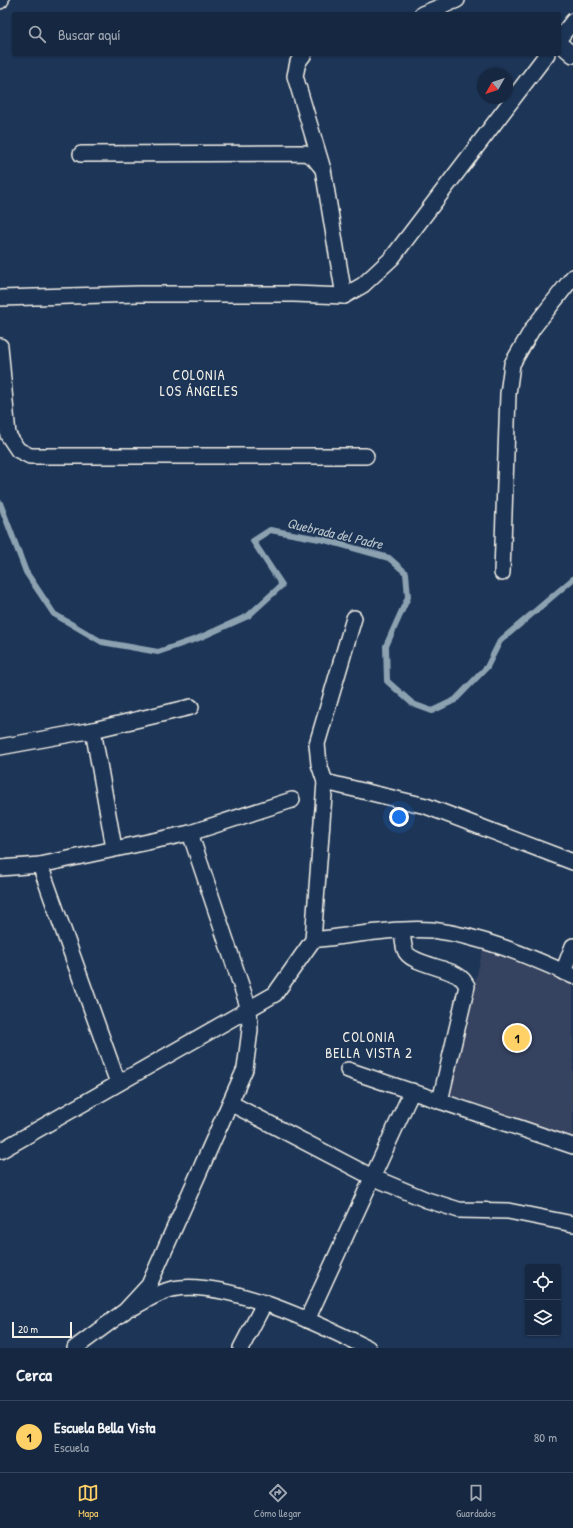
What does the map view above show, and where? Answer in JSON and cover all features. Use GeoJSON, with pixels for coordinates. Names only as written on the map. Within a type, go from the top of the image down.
{"type":"FeatureCollection","features":[{"type":"Feature","properties":{"kind":"street"},"geometry":{"type":"LineString","coordinates":[[427,12],[457,0]]}},
{"type":"Feature","properties":{"kind":"street"},"geometry":{"type":"LineString","coordinates":[[561,36],[573,21]]}},
{"type":"Feature","properties":{"kind":"street"},"geometry":{"type":"LineString","coordinates":[[561,45],[573,55]]}},
{"type":"Feature","properties":{"kind":"street"},"geometry":{"type":"LineString","coordinates":[[302,56],[298,62],[295,76],[323,169],[344,296]]}},
{"type":"Feature","properties":{"kind":"street"},"geometry":{"type":"LineString","coordinates":[[0,298],[139,294],[294,294],[344,296],[363,285],[392,258],[545,56]]}},
{"type":"Feature","properties":{"kind":"street"},"geometry":{"type":"LineString","coordinates":[[81,154],[304,153],[314,158],[323,169]]}},
{"type":"Feature","properties":{"kind":"street"},"geometry":{"type":"LineString","coordinates":[[502,573],[508,394],[512,364],[533,328],[573,277]]}},
{"type":"Feature","properties":{"kind":"street"},"geometry":{"type":"LineString","coordinates":[[0,346],[8,435],[18,450],[30,456],[366,456]]}},
{"type":"Feature","properties":{"kind":"street"},"geometry":{"type":"LineString","coordinates":[[0,1151],[275,994],[313,940],[325,782],[319,764],[317,744],[354,618]]}},
{"type":"Feature","properties":{"kind":"street"},"geometry":{"type":"LineString","coordinates":[[0,747],[93,730],[192,707]]}},
{"type":"Feature","properties":{"kind":"street"},"geometry":{"type":"LineString","coordinates":[[93,730],[114,848]]}},
{"type":"Feature","properties":{"kind":"street"},"geometry":{"type":"LineString","coordinates":[[325,782],[426,806],[573,862]]}},
{"type":"Feature","properties":{"kind":"street"},"geometry":{"type":"LineString","coordinates":[[0,868],[40,865],[190,833],[292,800]]}},
{"type":"Feature","properties":{"kind":"street"},"geometry":{"type":"LineString","coordinates":[[75,1348],[125,1311],[149,1285],[245,1070],[250,1030],[249,1009],[190,833]]}},
{"type":"Feature","properties":{"kind":"street"},"geometry":{"type":"LineString","coordinates":[[40,865],[118,1084]]}},
{"type":"Feature","properties":{"kind":"street"},"geometry":{"type":"LineString","coordinates":[[313,940],[402,931],[431,930],[485,941],[568,974],[573,946]]}},
{"type":"Feature","properties":{"kind":"street"},"geometry":{"type":"LineString","coordinates":[[402,931],[405,950],[408,956],[415,961],[425,962],[461,978],[467,986],[440,1101]]}},
{"type":"Feature","properties":{"kind":"street"},"geometry":{"type":"LineString","coordinates":[[348,1070],[573,1146]]}},
{"type":"Feature","properties":{"kind":"street"},"geometry":{"type":"LineString","coordinates":[[307,1320],[412,1091]]}},
{"type":"Feature","properties":{"kind":"street"},"geometry":{"type":"LineString","coordinates":[[230,1103],[372,1177],[427,1200],[459,1210],[508,1211],[573,1224]]}},
{"type":"Feature","properties":{"kind":"street"},"geometry":{"type":"LineString","coordinates":[[125,1311],[171,1289],[194,1287],[242,1295],[307,1320],[368,1348]]}},
{"type":"Feature","properties":{"kind":"street"},"geometry":{"type":"LineString","coordinates":[[241,1348],[264,1304]]}},
{"type":"Feature","properties":{"kind":"shaded area"},"geometry":{"type":"Polygon","coordinates":[[[483,949],[573,982],[573,1137],[447,1094],[483,949]]]}},
{"type":"Feature","properties":{"kind":"waterway","name":"Quebrada del Padre"},"geometry":{"type":"LineString","coordinates":[[0,503],[26,572],[54,614],[102,642],[158,652],[199,638],[248,616],[282,585],[253,541],[270,530],[325,540],[389,558],[406,573],[408,597],[386,646],[387,681],[413,704],[432,711],[455,700],[487,667],[500,641],[573,579]]}},
{"type":"Feature","properties":{"kind":"place","name":"Escuela Bella Vista"},"geometry":{"type":"Point","coordinates":[517,1038]}},
{"type":"Feature","properties":{"kind":"district","name":"COLONIA LOS ÁNGELES"},"geometry":{"type":"Point","coordinates":[199,382]}},
{"type":"Feature","properties":{"kind":"district","name":"COLONIA BELLA VISTA 2"},"geometry":{"type":"Point","coordinates":[369,1044]}}]}
